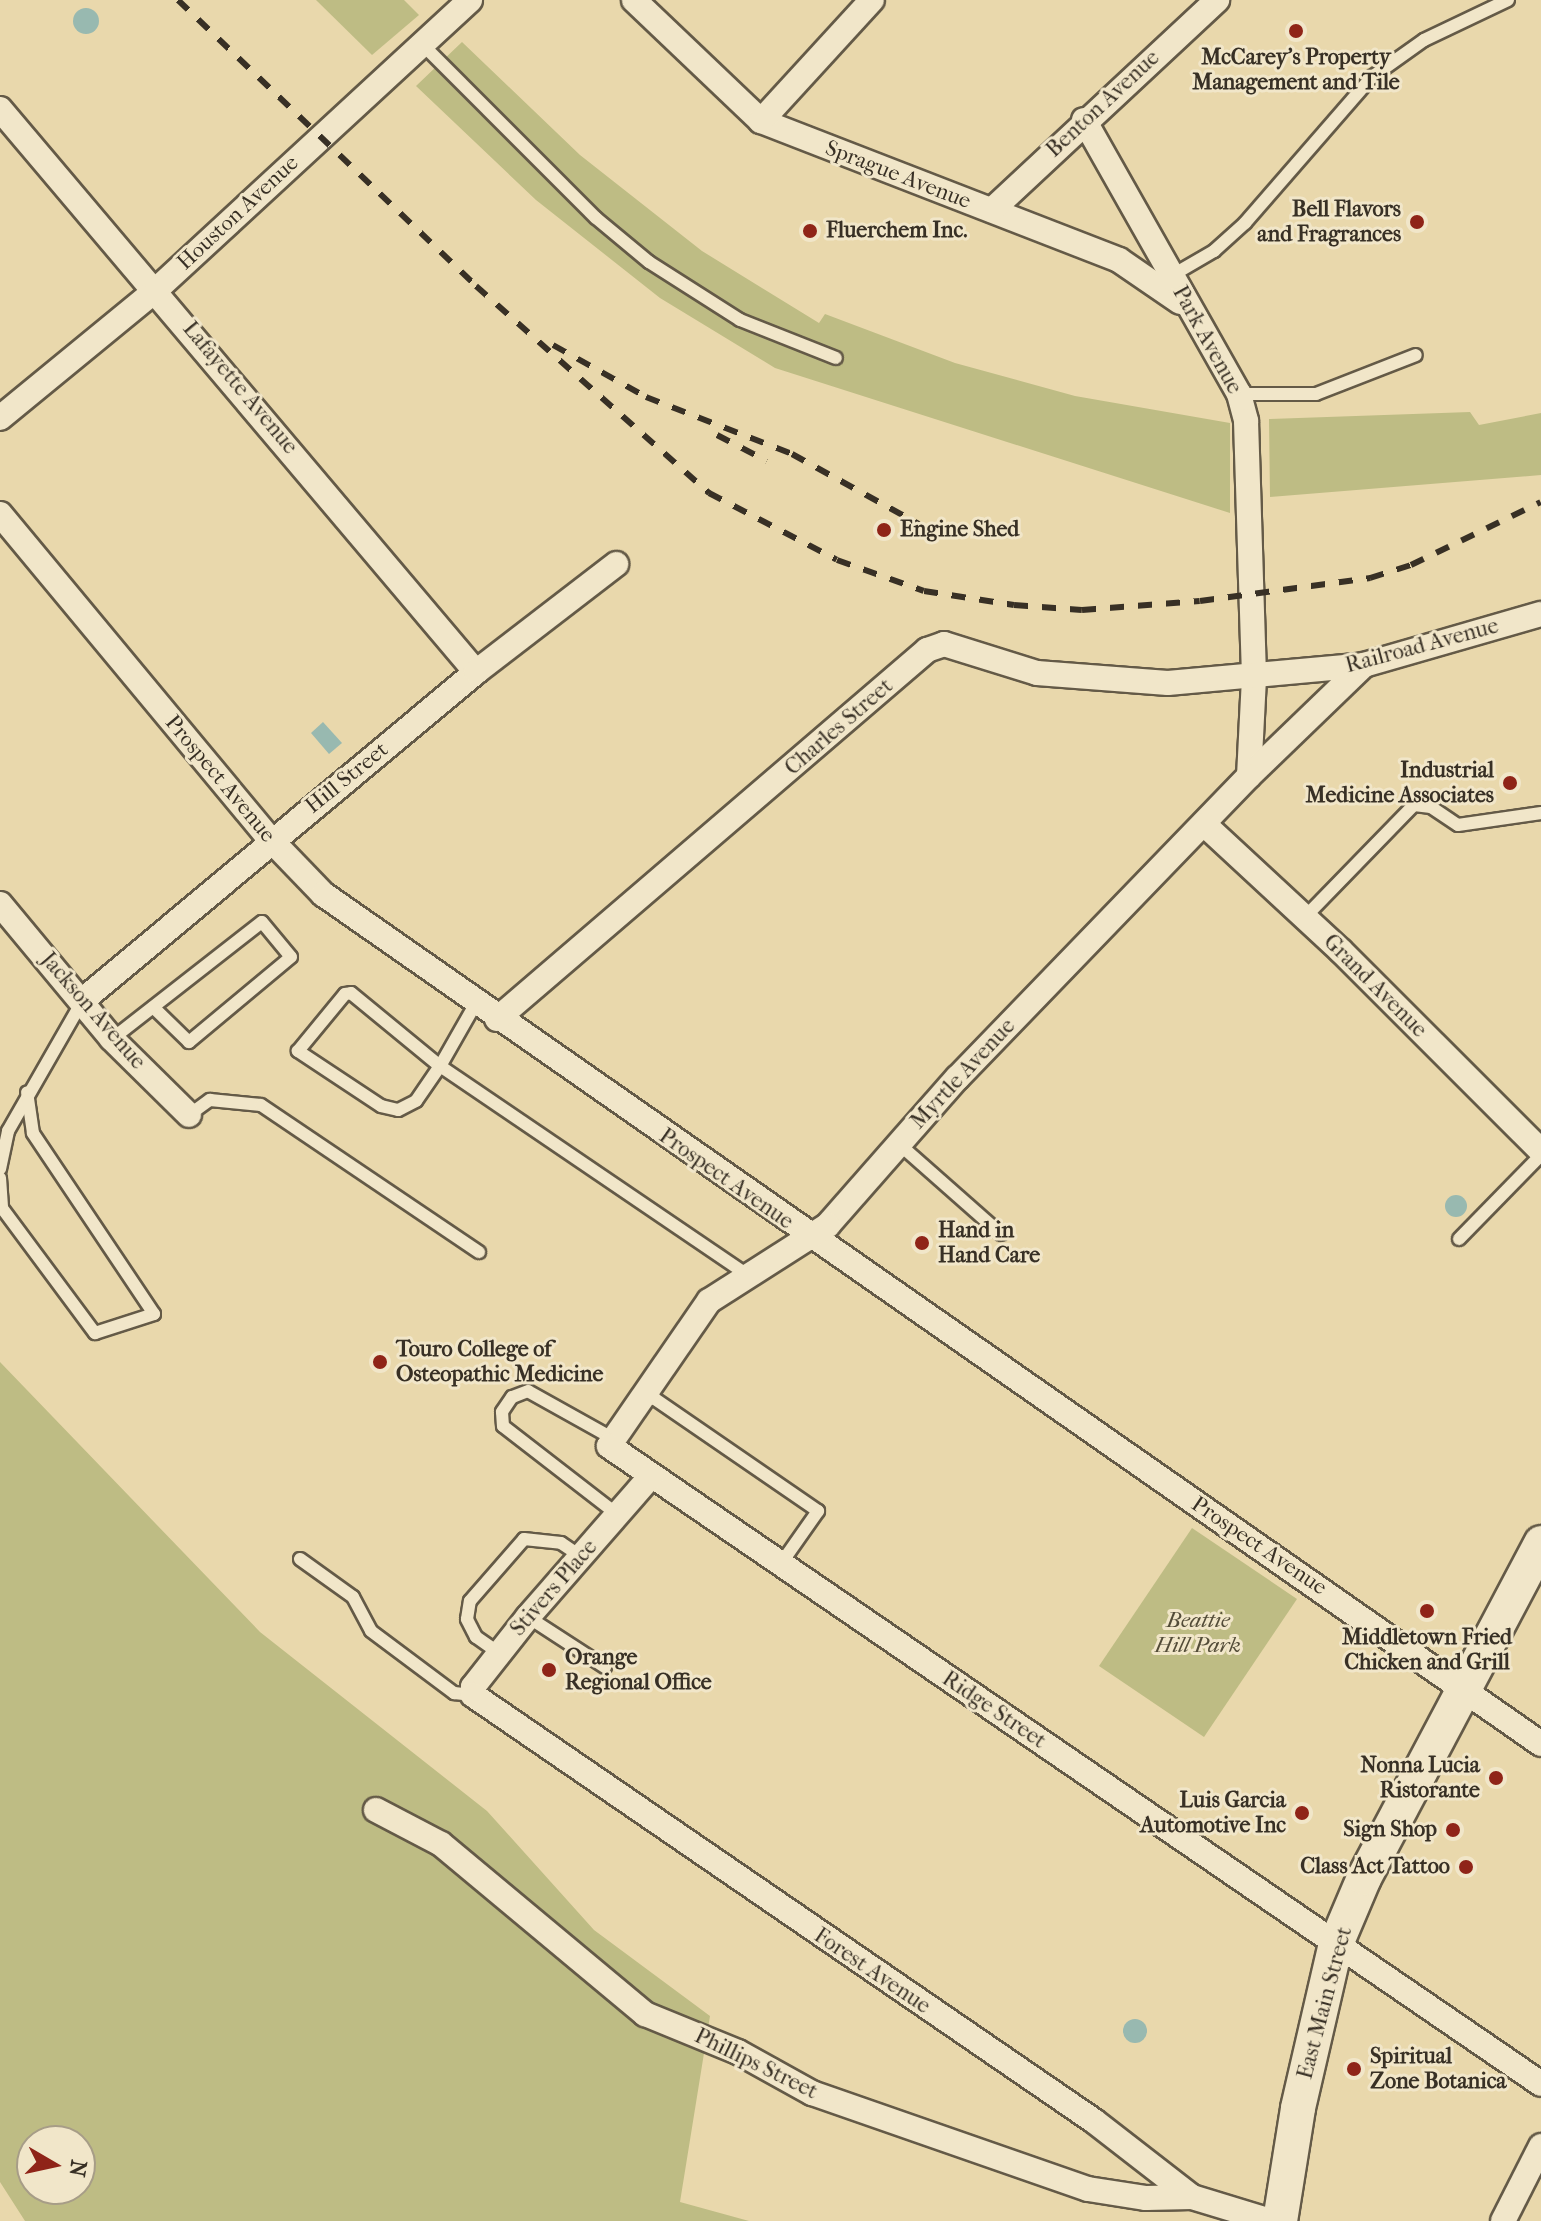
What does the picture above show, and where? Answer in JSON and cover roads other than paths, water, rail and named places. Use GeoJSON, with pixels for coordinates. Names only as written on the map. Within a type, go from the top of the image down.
{"type":"FeatureCollection","features":[{"type":"Feature","properties":{"kind":"main road","name":"East Main Street"},"geometry":{"type":"LineString","coordinates":[[1280,2221],[1298,2108],[1336,1944],[1462,1687],[1541,1543]]}},
{"type":"Feature","properties":{"kind":"street","name":"Houston Avenue"},"geometry":{"type":"LineString","coordinates":[[0,418],[157,289],[470,0]]}},
{"type":"Feature","properties":{"kind":"street","name":"Sprague Avenue"},"geometry":{"type":"LineString","coordinates":[[634,0],[761,121],[1119,260],[1189,308]]}},
{"type":"Feature","properties":{"kind":"street"},"geometry":{"type":"LineString","coordinates":[[761,121],[872,0]]}},
{"type":"Feature","properties":{"kind":"street","name":"Benton Avenue"},"geometry":{"type":"LineString","coordinates":[[992,210],[1084,120],[1217,0]]}},
{"type":"Feature","properties":{"kind":"street","name":"Lafayette Avenue"},"geometry":{"type":"LineString","coordinates":[[0,109],[157,289],[476,672]]}},
{"type":"Feature","properties":{"kind":"street","name":"Park Avenue"},"geometry":{"type":"LineString","coordinates":[[1084,120],[1239,394],[1246,421],[1254,678]]}},
{"type":"Feature","properties":{"kind":"street","name":"Prospect Avenue"},"geometry":{"type":"LineString","coordinates":[[0,514],[271,840],[323,894],[497,1019],[808,1236],[829,1245],[1541,1744]]}},
{"type":"Feature","properties":{"kind":"street","name":"Hill Street"},"geometry":{"type":"LineString","coordinates":[[83,1000],[476,672],[616,564]]}},
{"type":"Feature","properties":{"kind":"street","name":"Railroad Avenue"},"geometry":{"type":"LineString","coordinates":[[1254,678],[1364,665],[1541,614]]}},
{"type":"Feature","properties":{"kind":"street","name":"Charles Street"},"geometry":{"type":"LineString","coordinates":[[497,1019],[927,650],[944,644],[1037,673],[1106,680],[1254,678]]}},
{"type":"Feature","properties":{"kind":"street","name":"Myrtle Avenue"},"geometry":{"type":"LineString","coordinates":[[612,1438],[709,1301],[828,1225],[899,1144],[1249,776],[1364,665]]}},
{"type":"Feature","properties":{"kind":"street"},"geometry":{"type":"LineString","coordinates":[[1249,776],[1254,678]]}},
{"type":"Feature","properties":{"kind":"street","name":"Grand Avenue"},"geometry":{"type":"LineString","coordinates":[[1205,825],[1305,917],[1541,1153]]}},
{"type":"Feature","properties":{"kind":"street","name":"Jackson Avenue"},"geometry":{"type":"LineString","coordinates":[[0,904],[83,1000],[112,1039],[189,1115]]}},
{"type":"Feature","properties":{"kind":"street"},"geometry":{"type":"LineString","coordinates":[[612,1438],[609,1446],[651,1476]]}},
{"type":"Feature","properties":{"kind":"street","name":"Ridge Street"},"geometry":{"type":"LineString","coordinates":[[651,1476],[1541,2084]]}},
{"type":"Feature","properties":{"kind":"street","name":"Stivers Place"},"geometry":{"type":"LineString","coordinates":[[476,1699],[473,1687],[499,1653],[651,1476]]}},
{"type":"Feature","properties":{"kind":"street","name":"Forest Avenue"},"geometry":{"type":"LineString","coordinates":[[476,1699],[1094,2121],[1192,2197],[1271,2221]]}},
{"type":"Feature","properties":{"kind":"street","name":"Phillips Street"},"geometry":{"type":"LineString","coordinates":[[376,1810],[441,1844],[645,2014],[738,2052],[812,2093],[1088,2189],[1131,2197],[1192,2197]]}},
{"type":"Feature","properties":{"kind":"street"},"geometry":{"type":"LineString","coordinates":[[1503,2221],[1541,2146]]}},
{"type":"Feature","properties":{"kind":"lane"},"geometry":{"type":"LineString","coordinates":[[1171,276],[1214,251],[1245,223],[1372,77],[1424,40],[1508,0]]}},
{"type":"Feature","properties":{"kind":"lane"},"geometry":{"type":"LineString","coordinates":[[421,43],[596,218],[649,262],[740,320],[836,358]]}},
{"type":"Feature","properties":{"kind":"lane"},"geometry":{"type":"LineString","coordinates":[[1239,394],[1316,394],[1416,355]]}},
{"type":"Feature","properties":{"kind":"lane"},"geometry":{"type":"LineString","coordinates":[[1305,917],[1414,805],[1431,807],[1458,825],[1541,813]]}},
{"type":"Feature","properties":{"kind":"lane"},"geometry":{"type":"LineString","coordinates":[[112,1039],[153,1007],[262,922],[291,957],[189,1042],[153,1007]]}},
{"type":"Feature","properties":{"kind":"lane"},"geometry":{"type":"LineString","coordinates":[[476,1003],[440,1066],[416,1101],[398,1110],[381,1106],[298,1047],[345,994],[351,993],[440,1066],[747,1275]]}},
{"type":"Feature","properties":{"kind":"lane"},"geometry":{"type":"LineString","coordinates":[[0,1169],[8,1131],[27,1092],[83,1000]]}},
{"type":"Feature","properties":{"kind":"lane"},"geometry":{"type":"LineString","coordinates":[[0,1178],[2,1208],[95,1333],[154,1314],[33,1133],[27,1092]]}},
{"type":"Feature","properties":{"kind":"lane"},"geometry":{"type":"LineString","coordinates":[[189,1115],[210,1100],[261,1105],[479,1252]]}},
{"type":"Feature","properties":{"kind":"lane"},"geometry":{"type":"LineString","coordinates":[[899,1144],[1001,1234]]}},
{"type":"Feature","properties":{"kind":"lane"},"geometry":{"type":"LineString","coordinates":[[1459,1239],[1541,1153]]}},
{"type":"Feature","properties":{"kind":"lane"},"geometry":{"type":"LineString","coordinates":[[649,1389],[655,1399],[818,1511],[780,1565]]}},
{"type":"Feature","properties":{"kind":"lane"},"geometry":{"type":"LineString","coordinates":[[612,1438],[528,1391],[512,1397],[502,1412],[503,1426],[618,1515]]}},
{"type":"Feature","properties":{"kind":"lane"},"geometry":{"type":"LineString","coordinates":[[499,1653],[476,1637],[467,1619],[470,1601],[524,1539],[561,1543],[580,1556]]}},
{"type":"Feature","properties":{"kind":"lane"},"geometry":{"type":"LineString","coordinates":[[300,1559],[353,1597],[371,1631],[454,1693],[476,1699]]}},
{"type":"Feature","properties":{"kind":"lane"},"geometry":{"type":"LineString","coordinates":[[528,1617],[605,1667]]}},
{"type":"Feature","properties":{"kind":"water"},"geometry":{"type":"Polygon","coordinates":[[[86,8],[95,12],[99,21],[95,30],[86,34],[77,30],[73,21],[77,12],[86,8]]]}},
{"type":"Feature","properties":{"kind":"water"},"geometry":{"type":"Polygon","coordinates":[[[323,722],[342,743],[329,754],[311,733],[323,722]]]}},
{"type":"Feature","properties":{"kind":"water"},"geometry":{"type":"Polygon","coordinates":[[[1456,1195],[1464,1198],[1467,1206],[1464,1214],[1456,1217],[1448,1214],[1445,1206],[1448,1198],[1456,1195]]]}},
{"type":"Feature","properties":{"kind":"water"},"geometry":{"type":"Polygon","coordinates":[[[1135,2019],[1143,2023],[1147,2031],[1143,2039],[1135,2043],[1127,2039],[1123,2031],[1127,2023],[1135,2019]]]}},
{"type":"Feature","properties":{"kind":"railway"},"geometry":{"type":"LineString","coordinates":[[178,0],[476,286],[709,493],[837,560],[924,591],[1014,605],[1082,610],[1200,601],[1370,578],[1411,565],[1541,502]]}},
{"type":"Feature","properties":{"kind":"railway"},"geometry":{"type":"LineString","coordinates":[[553,345],[646,397],[792,454],[919,524]]}},
{"type":"Feature","properties":{"kind":"railway"},"geometry":{"type":"LineString","coordinates":[[717,435],[767,461]]}},
{"type":"Feature","properties":{"kind":"place","name":"McCarey's Property Management and Tile"},"geometry":{"type":"Point","coordinates":[1296,31]}},
{"type":"Feature","properties":{"kind":"place","name":"Bell Flavors and Fragrances"},"geometry":{"type":"Point","coordinates":[1417,222]}},
{"type":"Feature","properties":{"kind":"place","name":"Fluerchem Inc."},"geometry":{"type":"Point","coordinates":[810,231]}},
{"type":"Feature","properties":{"kind":"place","name":"Engine Shed"},"geometry":{"type":"Point","coordinates":[884,530]}},
{"type":"Feature","properties":{"kind":"place","name":"Industrial Medicine Associates"},"geometry":{"type":"Point","coordinates":[1510,783]}},
{"type":"Feature","properties":{"kind":"place","name":"Hand in Hand Care"},"geometry":{"type":"Point","coordinates":[922,1243]}},
{"type":"Feature","properties":{"kind":"place","name":"Touro College of Osteopathic Medicine"},"geometry":{"type":"Point","coordinates":[380,1362]}},
{"type":"Feature","properties":{"kind":"place","name":"Middletown Fried Chicken and Grill"},"geometry":{"type":"Point","coordinates":[1427,1611]}},
{"type":"Feature","properties":{"kind":"place","name":"Orange Regional Office"},"geometry":{"type":"Point","coordinates":[549,1670]}},
{"type":"Feature","properties":{"kind":"place","name":"Nonna Lucia Ristorante"},"geometry":{"type":"Point","coordinates":[1496,1778]}},
{"type":"Feature","properties":{"kind":"place","name":"Luis Garcia Automotive Inc"},"geometry":{"type":"Point","coordinates":[1302,1813]}},
{"type":"Feature","properties":{"kind":"place","name":"Sign Shop"},"geometry":{"type":"Point","coordinates":[1453,1830]}},
{"type":"Feature","properties":{"kind":"place","name":"Class Act Tattoo"},"geometry":{"type":"Point","coordinates":[1466,1867]}},
{"type":"Feature","properties":{"kind":"place","name":"Spiritual Zone Botanica"},"geometry":{"type":"Point","coordinates":[1354,2069]}},
{"type":"Feature","properties":{"kind":"park label","name":"Beattie Hill Park"},"geometry":{"type":"Point","coordinates":[1198,1632]}}]}
